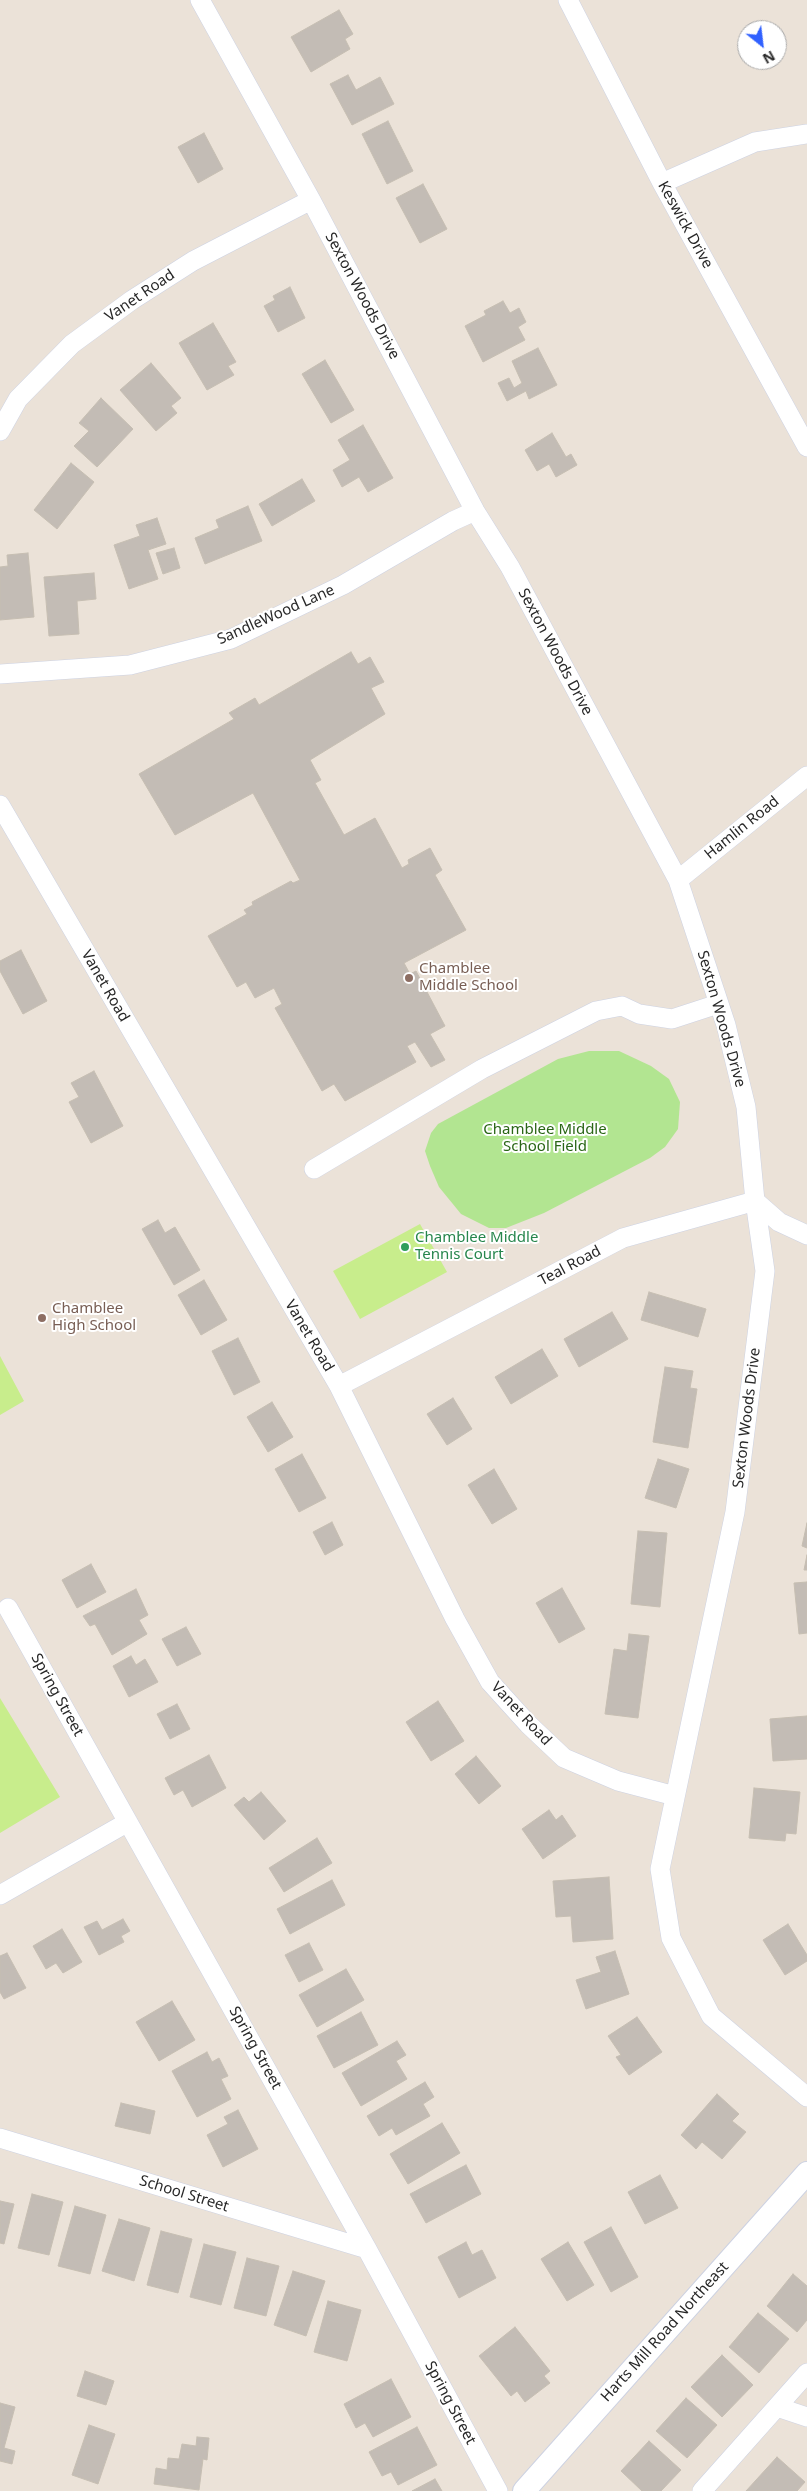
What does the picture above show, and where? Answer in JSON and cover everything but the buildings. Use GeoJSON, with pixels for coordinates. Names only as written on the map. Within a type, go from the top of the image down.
{"type":"FeatureCollection","features":[{"type":"Feature","properties":{"kind":"street","name":"Sexton Woods Drive"},"geometry":{"type":"LineString","coordinates":[[200,0],[311,200],[475,511],[510,567],[678,880],[726,1025],[746,1107],[755,1201],[765,1270],[735,1512],[660,1869],[671,1938],[711,2016],[807,2097]]}},
{"type":"Feature","properties":{"kind":"street","name":"Keswick Drive"},"geometry":{"type":"LineString","coordinates":[[568,0],[662,183],[807,447]]}},
{"type":"Feature","properties":{"kind":"street"},"geometry":{"type":"LineString","coordinates":[[662,183],[755,142],[807,134]]}},
{"type":"Feature","properties":{"kind":"street","name":"Vanet Road"},"geometry":{"type":"LineString","coordinates":[[0,431],[18,399],[72,344],[132,300],[193,261],[311,200]]}},
{"type":"Feature","properties":{"kind":"street","name":"SandleWood Lane"},"geometry":{"type":"LineString","coordinates":[[0,674],[130,665],[231,639],[343,585],[453,521],[475,511]]}},
{"type":"Feature","properties":{"kind":"street","name":"Hamlin Road"},"geometry":{"type":"LineString","coordinates":[[678,880],[807,776]]}},
{"type":"Feature","properties":{"kind":"street","name":"Vanet Road"},"geometry":{"type":"LineString","coordinates":[[0,805],[339,1386],[455,1619],[490,1682],[528,1724],[564,1758],[618,1781],[675,1796]]}},
{"type":"Feature","properties":{"kind":"street"},"geometry":{"type":"LineString","coordinates":[[314,1169],[482,1068],[596,1011],[622,1006],[640,1014],[672,1019],[718,1004]]}},
{"type":"Feature","properties":{"kind":"street"},"geometry":{"type":"LineString","coordinates":[[755,1201],[779,1222],[807,1234]]}},
{"type":"Feature","properties":{"kind":"street","name":"Teal Road"},"geometry":{"type":"LineString","coordinates":[[339,1386],[623,1238],[755,1201]]}},
{"type":"Feature","properties":{"kind":"street","name":"Spring Street"},"geometry":{"type":"LineString","coordinates":[[8,1608],[367,2249],[498,2491]]}},
{"type":"Feature","properties":{"kind":"street"},"geometry":{"type":"LineString","coordinates":[[0,1895],[128,1822]]}},
{"type":"Feature","properties":{"kind":"street","name":"School Street"},"geometry":{"type":"LineString","coordinates":[[0,2138],[367,2249]]}},
{"type":"Feature","properties":{"kind":"street","name":"Harts Mill Road Northeast"},"geometry":{"type":"LineString","coordinates":[[524,2491],[807,2173]]}},
{"type":"Feature","properties":{"kind":"street"},"geometry":{"type":"LineString","coordinates":[[702,2491],[807,2374]]}},
{"type":"Feature","properties":{"kind":"street"},"geometry":{"type":"LineString","coordinates":[[777,2407],[807,2417]]}},
{"type":"Feature","properties":{"kind":"green space","name":"Chamblee Middle School Field"},"geometry":{"type":"Polygon","coordinates":[[[589,1051],[619,1051],[651,1066],[669,1079],[680,1102],[678,1129],[665,1147],[650,1158],[544,1213],[506,1228],[489,1228],[461,1214],[439,1187],[425,1151],[431,1133],[438,1124],[558,1059],[589,1051]]]}},
{"type":"Feature","properties":{"kind":"green space","name":"Chamblee Middle Tennis Court"},"geometry":{"type":"Polygon","coordinates":[[[420,1224],[447,1272],[360,1319],[333,1271],[420,1224]]]}},
{"type":"Feature","properties":{"kind":"green space"},"geometry":{"type":"Polygon","coordinates":[[[0,1356],[24,1401],[0,1415],[0,1356]]]}},
{"type":"Feature","properties":{"kind":"green space"},"geometry":{"type":"Polygon","coordinates":[[[0,1698],[60,1797],[0,1833],[0,1698]]]}},
{"type":"Feature","properties":{"kind":"place","name":"Chamblee Middle School"},"geometry":{"type":"Point","coordinates":[409,978]}},
{"type":"Feature","properties":{"kind":"place","name":"Chamblee Middle Tennis Court"},"geometry":{"type":"Point","coordinates":[405,1247]}},
{"type":"Feature","properties":{"kind":"place","name":"Chamblee High School"},"geometry":{"type":"Point","coordinates":[42,1318]}}]}
